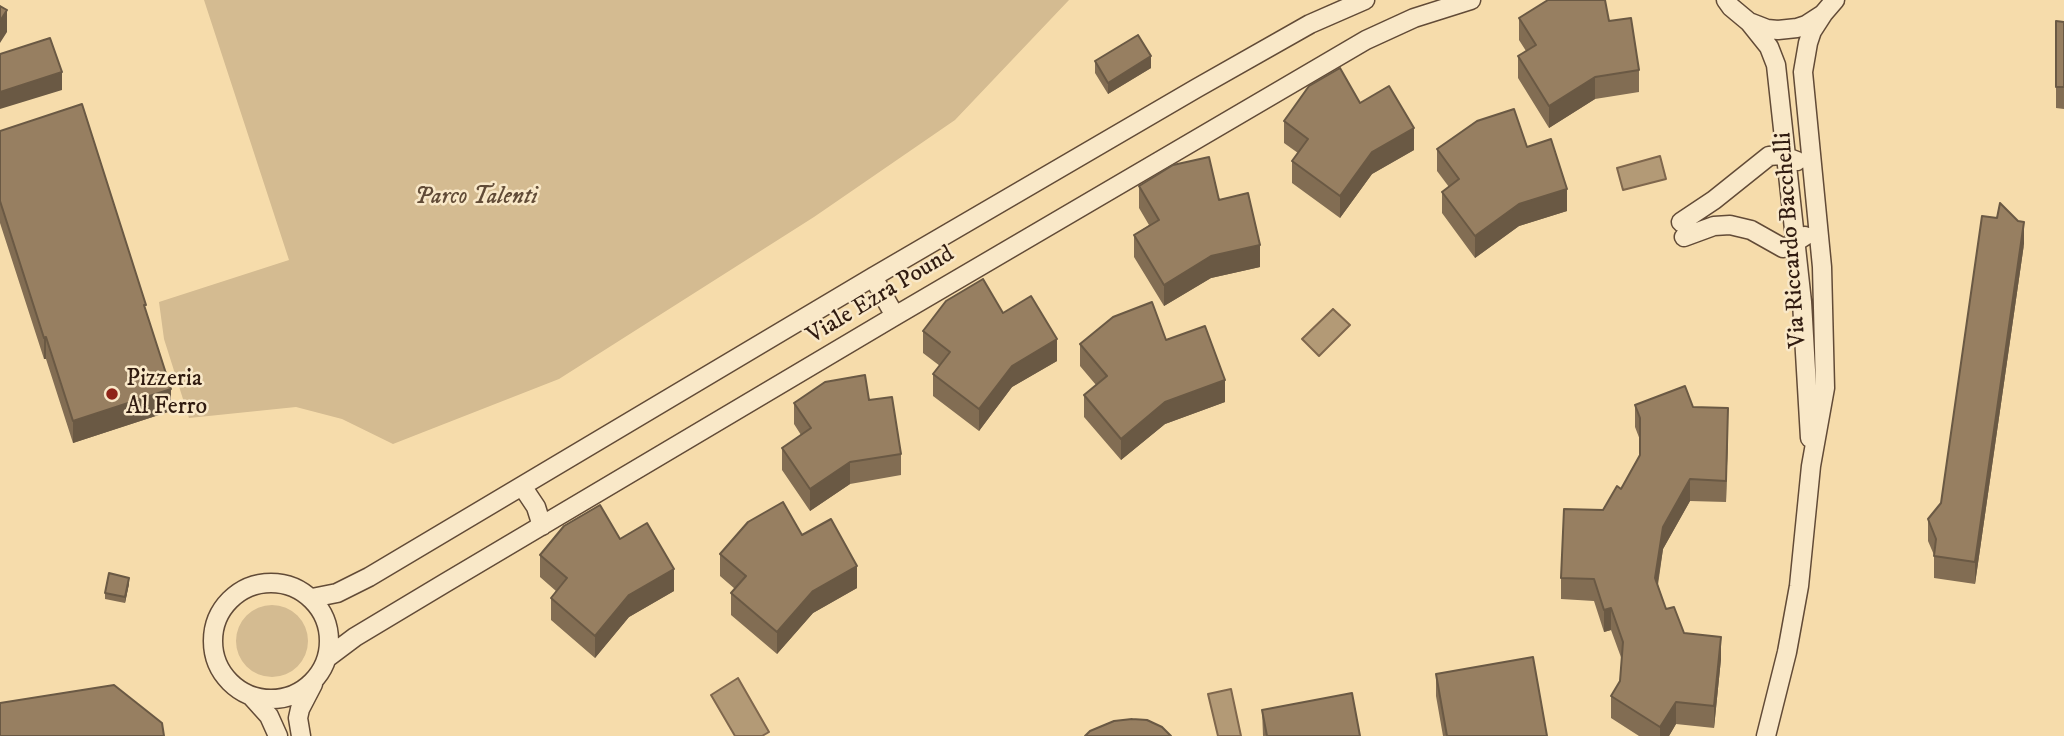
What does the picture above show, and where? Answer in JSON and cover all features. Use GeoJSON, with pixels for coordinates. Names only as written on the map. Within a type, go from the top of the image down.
{"type":"FeatureCollection","features":[{"type":"Feature","properties":{"kind":"street","name":"Viale Ezra Pound"},"geometry":{"type":"LineString","coordinates":[[312,598],[354,586],[873,277],[1274,44],[1310,24],[1365,0]]}},
{"type":"Feature","properties":{"kind":"street","name":"Viale Ezra Pound"},"geometry":{"type":"LineString","coordinates":[[327,658],[377,624],[1366,40],[1440,8],[1471,0]]}},
{"type":"Feature","properties":{"kind":"street","name":"Via Riccardo Bacchelli"},"geometry":{"type":"LineString","coordinates":[[1726,0],[1749,22],[1769,47],[1776,65],[1802,302],[1811,466]]}},
{"type":"Feature","properties":{"kind":"street"},"geometry":{"type":"LineString","coordinates":[[1749,22],[1767,29],[1787,30],[1806,25],[1823,14],[1835,0]]}},
{"type":"Feature","properties":{"kind":"street","name":"Via Riccardo Bacchelli"},"geometry":{"type":"LineString","coordinates":[[1766,736],[1800,586],[1811,466],[1825,388],[1822,267],[1804,86],[1804,62],[1812,31],[1823,14]]}},
{"type":"Feature","properties":{"kind":"street"},"geometry":{"type":"LineString","coordinates":[[1813,168],[1787,156],[1773,155],[1766,158],[1682,230],[1730,225],[1751,230],[1781,247],[1788,247],[1819,226]]}},
{"type":"Feature","properties":{"kind":"street"},"geometry":{"type":"LineString","coordinates":[[873,277],[895,316]]}},
{"type":"Feature","properties":{"kind":"street"},"geometry":{"type":"LineString","coordinates":[[522,486],[536,506],[542,526]]}},
{"type":"Feature","properties":{"kind":"street"},"geometry":{"type":"LineString","coordinates":[[278,736],[269,716],[251,696],[231,683],[219,668],[213,645],[213,630],[217,618],[229,601],[258,584],[280,584],[312,598],[321,610],[328,630],[327,658],[300,709],[298,718],[301,736]]}},
{"type":"Feature","properties":{"kind":"street"},"geometry":{"type":"LineString","coordinates":[[251,696],[269,700],[290,696],[308,686],[317,677]]}},
{"type":"Feature","properties":{"kind":"green space","name":"Parco Talenti"},"geometry":{"type":"Polygon","coordinates":[[[204,0],[1069,0],[955,120],[814,217],[559,379],[393,444],[342,419],[296,407],[189,418],[164,339],[159,302],[289,260],[204,0]]]}},
{"type":"Feature","properties":{"kind":"green space"},"geometry":{"type":"Polygon","coordinates":[[[279,605],[298,615],[306,627],[306,655],[298,667],[286,675],[265,677],[246,667],[238,655],[236,634],[246,615],[258,607],[279,605]]]}},
{"type":"Feature","properties":{"kind":"shaded area"},"geometry":{"type":"Polygon","coordinates":[[[1660,156],[1666,179],[1623,190],[1617,168],[1660,156]]]}},
{"type":"Feature","properties":{"kind":"shaded area"},"geometry":{"type":"Polygon","coordinates":[[[1333,309],[1350,325],[1319,356],[1302,339],[1333,309]]]}},
{"type":"Feature","properties":{"kind":"shaded area"},"geometry":{"type":"Polygon","coordinates":[[[738,678],[769,732],[762,736],[735,736],[711,695],[738,678]]]}},
{"type":"Feature","properties":{"kind":"shaded area"},"geometry":{"type":"Polygon","coordinates":[[[1231,689],[1241,736],[1218,736],[1208,694],[1231,689]]]}},
{"type":"Feature","properties":{"kind":"building"},"geometry":{"type":"Polygon","coordinates":[[[1548,0],[1605,0],[1609,21],[1631,18],[1639,70],[1595,77],[1549,106],[1518,56],[1536,45],[1519,18],[1548,0]]]}},
{"type":"Feature","properties":{"kind":"building"},"geometry":{"type":"Polygon","coordinates":[[[0,6],[7,10],[0,21],[0,6]]]}},
{"type":"Feature","properties":{"kind":"building"},"geometry":{"type":"Polygon","coordinates":[[[2056,21],[2064,22],[2064,87],[2056,87],[2056,21]]]}},
{"type":"Feature","properties":{"kind":"building"},"geometry":{"type":"Polygon","coordinates":[[[1138,35],[1151,56],[1108,83],[1095,61],[1138,35]]]}},
{"type":"Feature","properties":{"kind":"building"},"geometry":{"type":"Polygon","coordinates":[[[50,38],[62,72],[0,92],[0,54],[50,38]]]}},
{"type":"Feature","properties":{"kind":"building"},"geometry":{"type":"Polygon","coordinates":[[[1340,68],[1360,103],[1389,86],[1414,128],[1372,152],[1340,196],[1292,161],[1308,139],[1284,121],[1309,86],[1340,68]]]}},
{"type":"Feature","properties":{"kind":"building"},"geometry":{"type":"Polygon","coordinates":[[[82,104],[171,389],[73,421],[0,201],[0,131],[82,104]]]}},
{"type":"Feature","properties":{"kind":"building"},"geometry":{"type":"Polygon","coordinates":[[[1514,109],[1527,147],[1551,139],[1567,189],[1519,204],[1475,236],[1442,192],[1459,179],[1437,149],[1477,121],[1514,109]]]}},
{"type":"Feature","properties":{"kind":"building"},"geometry":{"type":"Polygon","coordinates":[[[1209,157],[1219,200],[1248,193],[1260,245],[1211,256],[1164,285],[1134,235],[1159,220],[1139,186],[1173,165],[1209,157]]]}},
{"type":"Feature","properties":{"kind":"building"},"geometry":{"type":"Polygon","coordinates":[[[2000,203],[2018,221],[2024,222],[1975,562],[1934,556],[1936,539],[1928,519],[1941,503],[1982,216],[1997,218],[2000,203]]]}},
{"type":"Feature","properties":{"kind":"building"},"geometry":{"type":"Polygon","coordinates":[[[983,279],[1003,313],[1031,296],[1057,339],[1012,366],[979,409],[933,374],[950,352],[923,331],[946,301],[983,279]]]}},
{"type":"Feature","properties":{"kind":"building"},"geometry":{"type":"Polygon","coordinates":[[[1152,302],[1166,340],[1205,326],[1225,380],[1165,402],[1121,439],[1084,395],[1107,376],[1080,344],[1113,317],[1152,302]]]}},
{"type":"Feature","properties":{"kind":"building"},"geometry":{"type":"Polygon","coordinates":[[[865,375],[869,400],[892,397],[901,454],[850,462],[810,489],[782,448],[811,428],[794,403],[825,382],[865,375]]]}},
{"type":"Feature","properties":{"kind":"building"},"geometry":{"type":"Polygon","coordinates":[[[1685,386],[1693,407],[1728,408],[1726,481],[1690,479],[1663,527],[1655,578],[1666,609],[1674,607],[1684,633],[1721,637],[1714,706],[1676,702],[1660,727],[1611,696],[1620,681],[1623,642],[1611,608],[1604,610],[1594,579],[1561,578],[1564,509],[1603,510],[1617,486],[1621,489],[1640,455],[1640,418],[1635,405],[1685,386]]]}},
{"type":"Feature","properties":{"kind":"building"},"geometry":{"type":"Polygon","coordinates":[[[783,502],[802,535],[831,519],[857,566],[813,591],[777,632],[731,593],[746,576],[720,554],[748,522],[783,502]]]}},
{"type":"Feature","properties":{"kind":"building"},"geometry":{"type":"Polygon","coordinates":[[[600,505],[620,539],[647,523],[674,569],[629,595],[595,636],[551,598],[567,578],[540,555],[564,526],[600,505]]]}},
{"type":"Feature","properties":{"kind":"building"},"geometry":{"type":"Polygon","coordinates":[[[109,573],[129,578],[125,597],[105,593],[109,573]]]}},
{"type":"Feature","properties":{"kind":"building"},"geometry":{"type":"Polygon","coordinates":[[[1533,657],[1547,736],[1447,736],[1436,674],[1533,657]]]}},
{"type":"Feature","properties":{"kind":"building"},"geometry":{"type":"Polygon","coordinates":[[[114,685],[162,723],[164,736],[0,736],[0,703],[114,685]]]}},
{"type":"Feature","properties":{"kind":"building"},"geometry":{"type":"Polygon","coordinates":[[[1352,693],[1360,736],[1267,736],[1262,710],[1352,693]]]}},
{"type":"Feature","properties":{"kind":"building"},"geometry":{"type":"Polygon","coordinates":[[[1147,720],[1162,727],[1171,736],[1085,736],[1090,731],[1114,721],[1147,720]]]}},
{"type":"Feature","properties":{"kind":"place","name":"Pizzeria Al Ferro"},"geometry":{"type":"Point","coordinates":[112,394]}}]}
